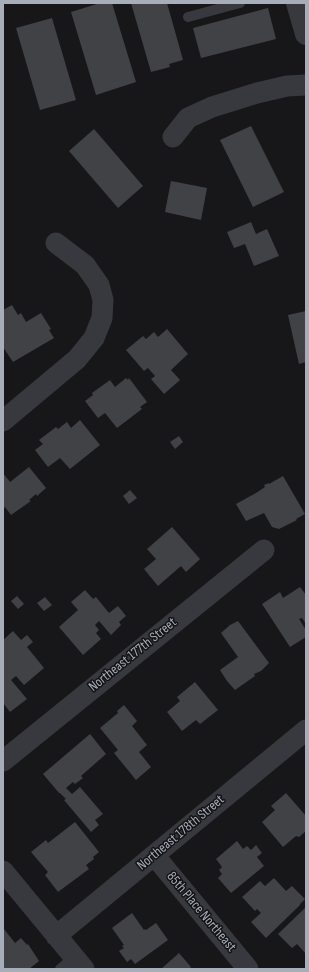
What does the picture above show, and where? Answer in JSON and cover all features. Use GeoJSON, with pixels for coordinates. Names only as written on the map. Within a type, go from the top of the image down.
{"type":"FeatureCollection","features":[{"type":"Feature","properties":{"kind":"street"},"geometry":{"type":"LineString","coordinates":[[297,3],[306,34]]}},
{"type":"Feature","properties":{"kind":"street"},"geometry":{"type":"LineString","coordinates":[[173,137],[188,118],[212,107],[257,93],[287,86],[306,85]]}},
{"type":"Feature","properties":{"kind":"street"},"geometry":{"type":"LineString","coordinates":[[3,421],[77,359],[94,338],[102,318],[103,300],[99,285],[85,265],[56,243]]}},
{"type":"Feature","properties":{"kind":"street","name":"Northeast 177th Street"},"geometry":{"type":"LineString","coordinates":[[3,761],[264,550]]}},
{"type":"Feature","properties":{"kind":"street","name":"Northeast 178th Street"},"geometry":{"type":"LineString","coordinates":[[56,936],[306,730]]}},
{"type":"Feature","properties":{"kind":"street","name":"85th Place Northeast"},"geometry":{"type":"LineString","coordinates":[[154,855],[248,969]]}},
{"type":"Feature","properties":{"kind":"street"},"geometry":{"type":"LineString","coordinates":[[3,871],[56,936],[73,965]]}},
{"type":"Feature","properties":{"kind":"lane"},"geometry":{"type":"LineString","coordinates":[[188,17],[240,3]]}},
{"type":"Feature","properties":{"kind":"building"},"geometry":{"type":"Polygon","coordinates":[[[100,3],[112,3],[136,82],[96,95],[71,12],[100,3]]]}},
{"type":"Feature","properties":{"kind":"building"},"geometry":{"type":"Polygon","coordinates":[[[131,3],[167,3],[183,60],[169,64],[170,67],[151,72],[131,3]]]}},
{"type":"Feature","properties":{"kind":"building"},"geometry":{"type":"Polygon","coordinates":[[[268,8],[276,39],[201,58],[193,28],[268,8]]]}},
{"type":"Feature","properties":{"kind":"building"},"geometry":{"type":"Polygon","coordinates":[[[52,18],[76,100],[40,110],[16,28],[52,18]]]}},
{"type":"Feature","properties":{"kind":"building"},"geometry":{"type":"Polygon","coordinates":[[[251,126],[284,192],[253,207],[220,140],[251,126]]]}},
{"type":"Feature","properties":{"kind":"building"},"geometry":{"type":"Polygon","coordinates":[[[94,129],[143,186],[118,208],[69,151],[94,129]]]}},
{"type":"Feature","properties":{"kind":"building"},"geometry":{"type":"Polygon","coordinates":[[[171,181],[207,188],[201,220],[165,212],[171,181]]]}},
{"type":"Feature","properties":{"kind":"building"},"geometry":{"type":"Polygon","coordinates":[[[251,222],[256,234],[267,229],[279,256],[254,266],[245,244],[234,248],[227,232],[251,222]]]}},
{"type":"Feature","properties":{"kind":"building"},"geometry":{"type":"Polygon","coordinates":[[[12,305],[18,315],[21,313],[26,322],[41,313],[51,329],[49,330],[54,338],[13,362],[3,347],[3,310],[12,305]]]}},
{"type":"Feature","properties":{"kind":"building"},"geometry":{"type":"Polygon","coordinates":[[[306,311],[306,362],[299,364],[288,315],[306,311]]]}},
{"type":"Feature","properties":{"kind":"building"},"geometry":{"type":"Polygon","coordinates":[[[167,329],[188,354],[171,370],[180,380],[164,394],[151,379],[155,376],[148,368],[144,371],[126,350],[143,336],[146,339],[154,332],[158,337],[167,329]]]}},
{"type":"Feature","properties":{"kind":"building"},"geometry":{"type":"Polygon","coordinates":[[[126,378],[128,380],[129,378],[147,402],[140,407],[142,409],[117,428],[105,413],[98,418],[85,401],[93,395],[92,393],[110,380],[115,387],[126,378]]]}},
{"type":"Feature","properties":{"kind":"building"},"geometry":{"type":"Polygon","coordinates":[[[80,420],[100,445],[70,469],[60,458],[48,467],[35,450],[43,444],[39,440],[56,427],[58,429],[67,422],[71,428],[80,420]]]}},
{"type":"Feature","properties":{"kind":"building"},"geometry":{"type":"Polygon","coordinates":[[[179,436],[183,442],[175,449],[170,442],[179,436]]]}},
{"type":"Feature","properties":{"kind":"building"},"geometry":{"type":"Polygon","coordinates":[[[29,467],[46,488],[37,496],[36,494],[29,500],[31,501],[11,515],[5,507],[3,509],[3,473],[10,482],[29,467]]]}},
{"type":"Feature","properties":{"kind":"building"},"geometry":{"type":"Polygon","coordinates":[[[283,476],[305,514],[279,529],[272,527],[264,513],[246,521],[236,504],[265,487],[264,485],[269,484],[283,476]]]}},
{"type":"Feature","properties":{"kind":"building"},"geometry":{"type":"Polygon","coordinates":[[[130,490],[137,498],[129,504],[123,496],[130,490]]]}},
{"type":"Feature","properties":{"kind":"building"},"geometry":{"type":"Polygon","coordinates":[[[172,527],[200,559],[186,572],[181,566],[158,586],[144,569],[156,559],[147,549],[172,527]]]}},
{"type":"Feature","properties":{"kind":"building"},"geometry":{"type":"Polygon","coordinates":[[[300,587],[306,595],[306,624],[302,618],[299,619],[306,630],[306,637],[290,647],[262,604],[280,592],[283,598],[300,587]]]}},
{"type":"Feature","properties":{"kind":"building"},"geometry":{"type":"Polygon","coordinates":[[[85,590],[93,599],[96,597],[109,613],[118,606],[126,616],[119,622],[121,625],[111,635],[99,621],[95,625],[99,630],[96,633],[101,639],[83,655],[59,627],[78,610],[71,602],[85,590]]]}},
{"type":"Feature","properties":{"kind":"building"},"geometry":{"type":"Polygon","coordinates":[[[17,596],[24,604],[18,609],[11,601],[17,596]]]}},
{"type":"Feature","properties":{"kind":"building"},"geometry":{"type":"Polygon","coordinates":[[[45,597],[52,605],[44,611],[37,603],[45,597]]]}},
{"type":"Feature","properties":{"kind":"building"},"geometry":{"type":"Polygon","coordinates":[[[238,621],[269,663],[261,671],[254,674],[255,676],[235,690],[220,670],[238,657],[221,633],[230,625],[238,621]]]}},
{"type":"Feature","properties":{"kind":"building"},"geometry":{"type":"Polygon","coordinates":[[[13,631],[21,640],[27,635],[33,642],[27,647],[44,668],[24,685],[16,676],[11,680],[27,699],[10,712],[3,703],[3,640],[13,631]]]}},
{"type":"Feature","properties":{"kind":"building"},"geometry":{"type":"Polygon","coordinates":[[[195,682],[218,710],[200,724],[196,720],[182,731],[167,712],[180,701],[177,697],[195,682]]]}},
{"type":"Feature","properties":{"kind":"building"},"geometry":{"type":"Polygon","coordinates":[[[124,705],[137,721],[132,726],[147,745],[139,752],[151,767],[136,780],[114,753],[118,750],[100,728],[118,713],[117,711],[124,705]]]}},
{"type":"Feature","properties":{"kind":"building"},"geometry":{"type":"Polygon","coordinates":[[[90,734],[106,754],[81,776],[83,778],[75,784],[73,782],[66,788],[72,794],[80,787],[103,814],[95,820],[99,825],[91,832],[64,800],[66,799],[43,774],[90,734]]]}},
{"type":"Feature","properties":{"kind":"building"},"geometry":{"type":"Polygon","coordinates":[[[286,793],[306,816],[306,831],[299,837],[296,836],[283,847],[262,822],[275,810],[271,806],[286,793]]]}},
{"type":"Feature","properties":{"kind":"building"},"geometry":{"type":"Polygon","coordinates":[[[75,822],[99,852],[93,857],[94,859],[86,865],[89,869],[58,892],[45,875],[48,872],[31,852],[46,840],[48,843],[75,822]]]}},
{"type":"Feature","properties":{"kind":"building"},"geometry":{"type":"Polygon","coordinates":[[[237,841],[243,849],[247,846],[251,850],[256,845],[262,853],[257,857],[264,866],[231,893],[218,878],[222,874],[219,870],[222,867],[216,859],[237,841]]]}},
{"type":"Feature","properties":{"kind":"building"},"geometry":{"type":"Polygon","coordinates":[[[274,878],[286,891],[292,886],[305,899],[266,938],[251,922],[261,913],[257,909],[255,911],[242,897],[260,881],[265,886],[274,878]]]}},
{"type":"Feature","properties":{"kind":"building"},"geometry":{"type":"Polygon","coordinates":[[[306,907],[306,954],[297,944],[292,948],[278,934],[306,907]]]}},
{"type":"Feature","properties":{"kind":"building"},"geometry":{"type":"Polygon","coordinates":[[[132,913],[144,930],[156,923],[168,940],[135,964],[131,959],[127,962],[119,951],[124,948],[122,946],[124,945],[112,928],[132,913]]]}},
{"type":"Feature","properties":{"kind":"building"},"geometry":{"type":"Polygon","coordinates":[[[4,929],[15,943],[21,938],[27,945],[28,944],[39,961],[29,969],[3,969],[4,929]]]}},
{"type":"Feature","properties":{"kind":"building"},"geometry":{"type":"Polygon","coordinates":[[[179,953],[191,967],[189,969],[161,969],[179,953]]]}}]}
